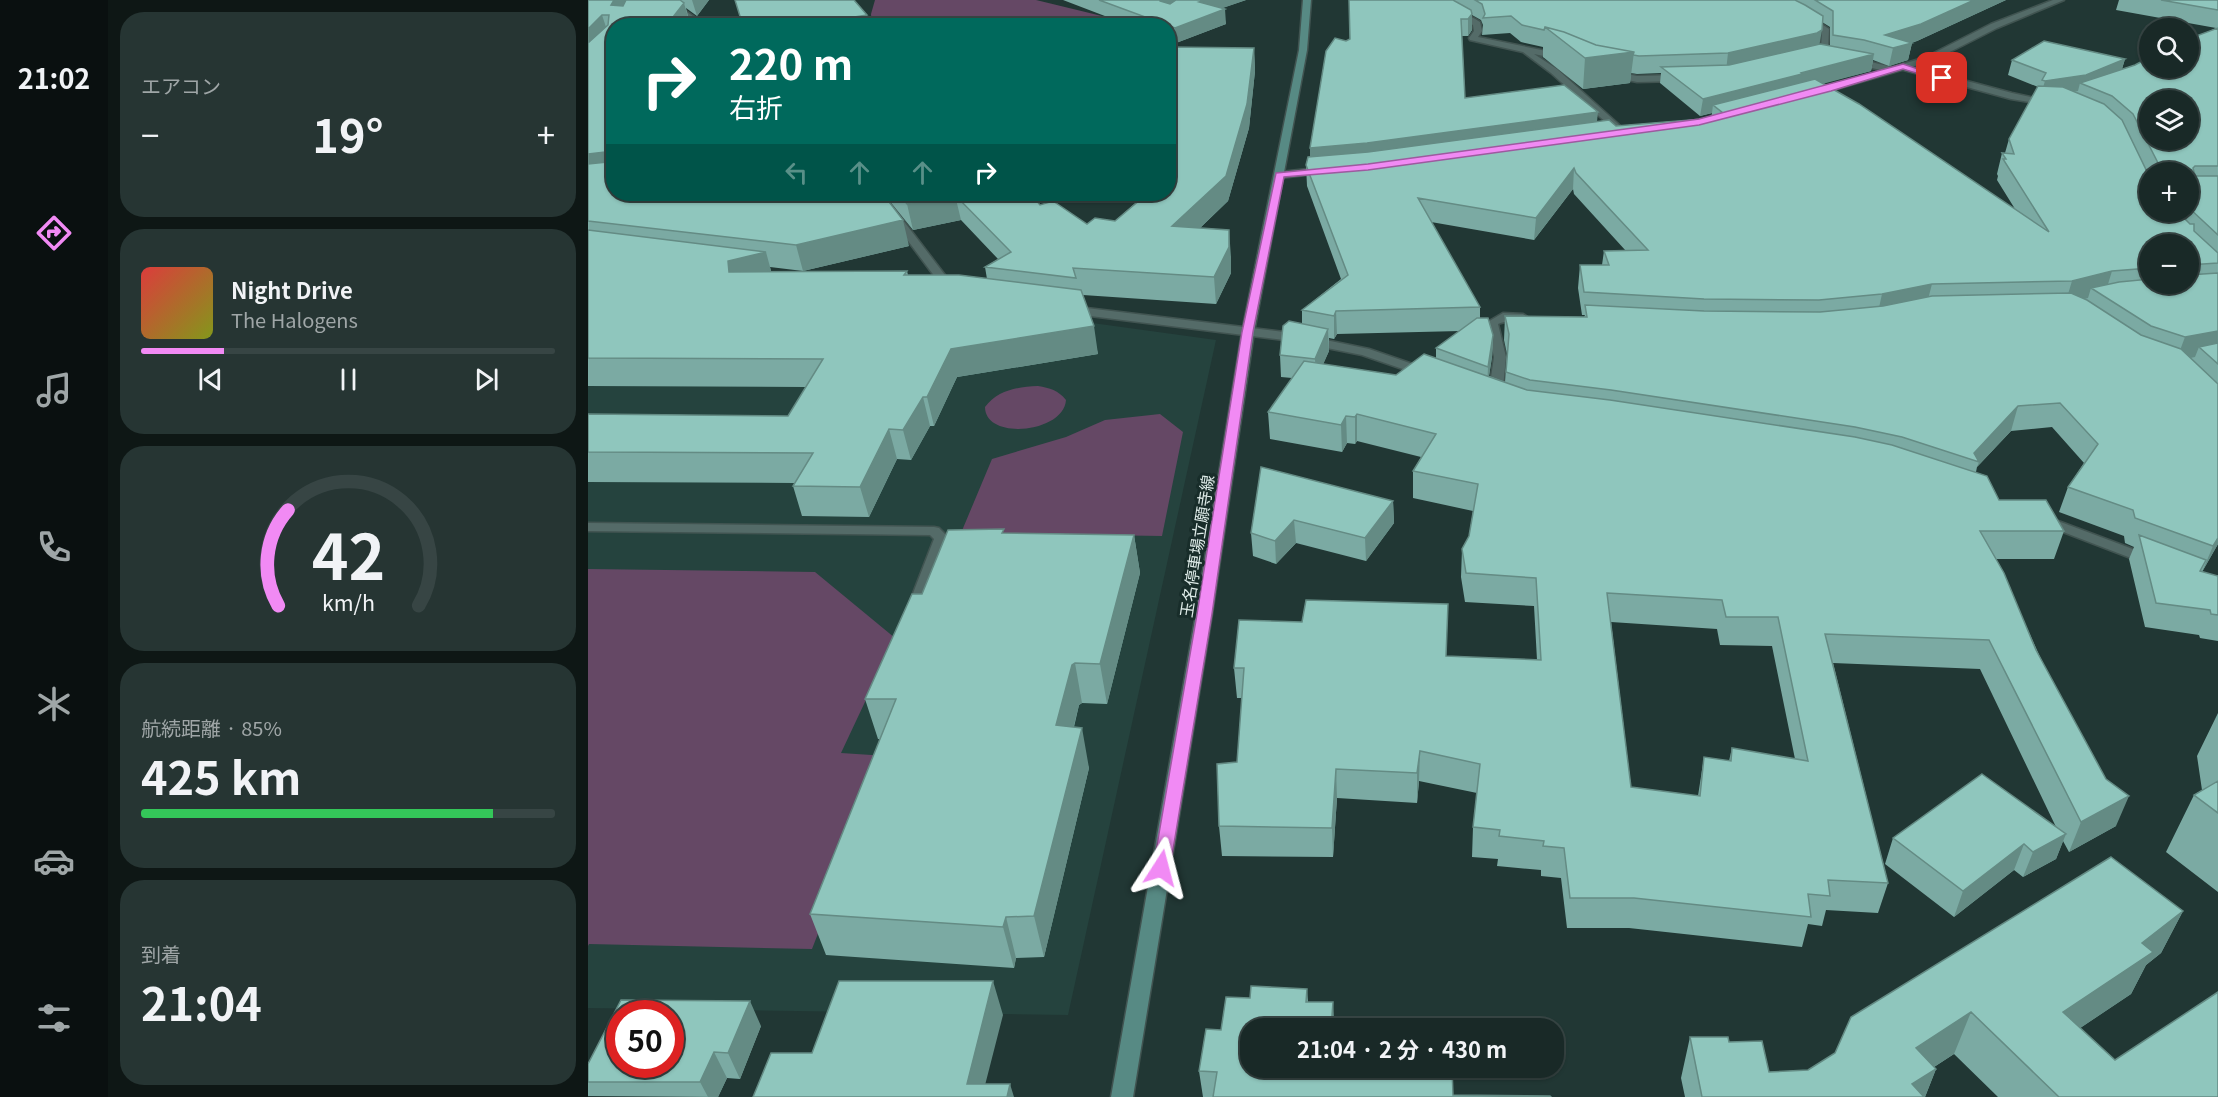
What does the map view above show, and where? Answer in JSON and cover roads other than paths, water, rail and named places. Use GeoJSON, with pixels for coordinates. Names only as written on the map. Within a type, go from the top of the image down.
{"type":"FeatureCollection","features":[{"type":"Feature","properties":{"kind":"main road","name":"玉名停車場立願寺線"},"geometry":{"type":"LineString","coordinates":[[1122,1097],[1204,614],[1248,332],[1303,50],[1307,0]]}},
{"type":"Feature","properties":{"kind":"street"},"geometry":{"type":"LineString","coordinates":[[665,0],[691,18]]}},
{"type":"Feature","properties":{"kind":"street"},"geometry":{"type":"LineString","coordinates":[[1439,0],[1444,7],[1463,14],[1478,24],[1478,31],[1473,38],[1489,44],[1518,47],[1573,61]]}},
{"type":"Feature","properties":{"kind":"street"},"geometry":{"type":"LineString","coordinates":[[1769,0],[1806,17],[1826,31],[1825,50],[1813,56],[1829,57]]}},
{"type":"Feature","properties":{"kind":"street"},"geometry":{"type":"LineString","coordinates":[[1806,95],[1929,59],[1994,26],[2060,0]]}},
{"type":"Feature","properties":{"kind":"street"},"geometry":{"type":"LineString","coordinates":[[1518,47],[1554,71],[1619,134],[1634,132]]}},
{"type":"Feature","properties":{"kind":"street"},"geometry":{"type":"LineString","coordinates":[[1840,58],[1889,69]]}},
{"type":"Feature","properties":{"kind":"street"},"geometry":{"type":"LineString","coordinates":[[1903,67],[2011,96],[2040,102],[2060,102]]}},
{"type":"Feature","properties":{"kind":"street"},"geometry":{"type":"LineString","coordinates":[[1604,73],[1637,79],[1692,78]]}},
{"type":"Feature","properties":{"kind":"street"},"geometry":{"type":"LineString","coordinates":[[1280,175],[1335,170]]}},
{"type":"Feature","properties":{"kind":"street"},"geometry":{"type":"LineString","coordinates":[[883,201],[947,285],[940,294]]}},
{"type":"Feature","properties":{"kind":"street"},"geometry":{"type":"LineString","coordinates":[[1058,308],[1292,337],[1365,352],[1442,379]]}},
{"type":"Feature","properties":{"kind":"street"},"geometry":{"type":"LineString","coordinates":[[1495,398],[1500,357],[1492,323],[1503,317],[1532,319]]}},
{"type":"Feature","properties":{"kind":"street"},"geometry":{"type":"LineString","coordinates":[[2024,513],[2164,565]]}},
{"type":"Feature","properties":{"kind":"street"},"geometry":{"type":"LineString","coordinates":[[588,527],[934,531],[942,538],[909,625]]}}]}
